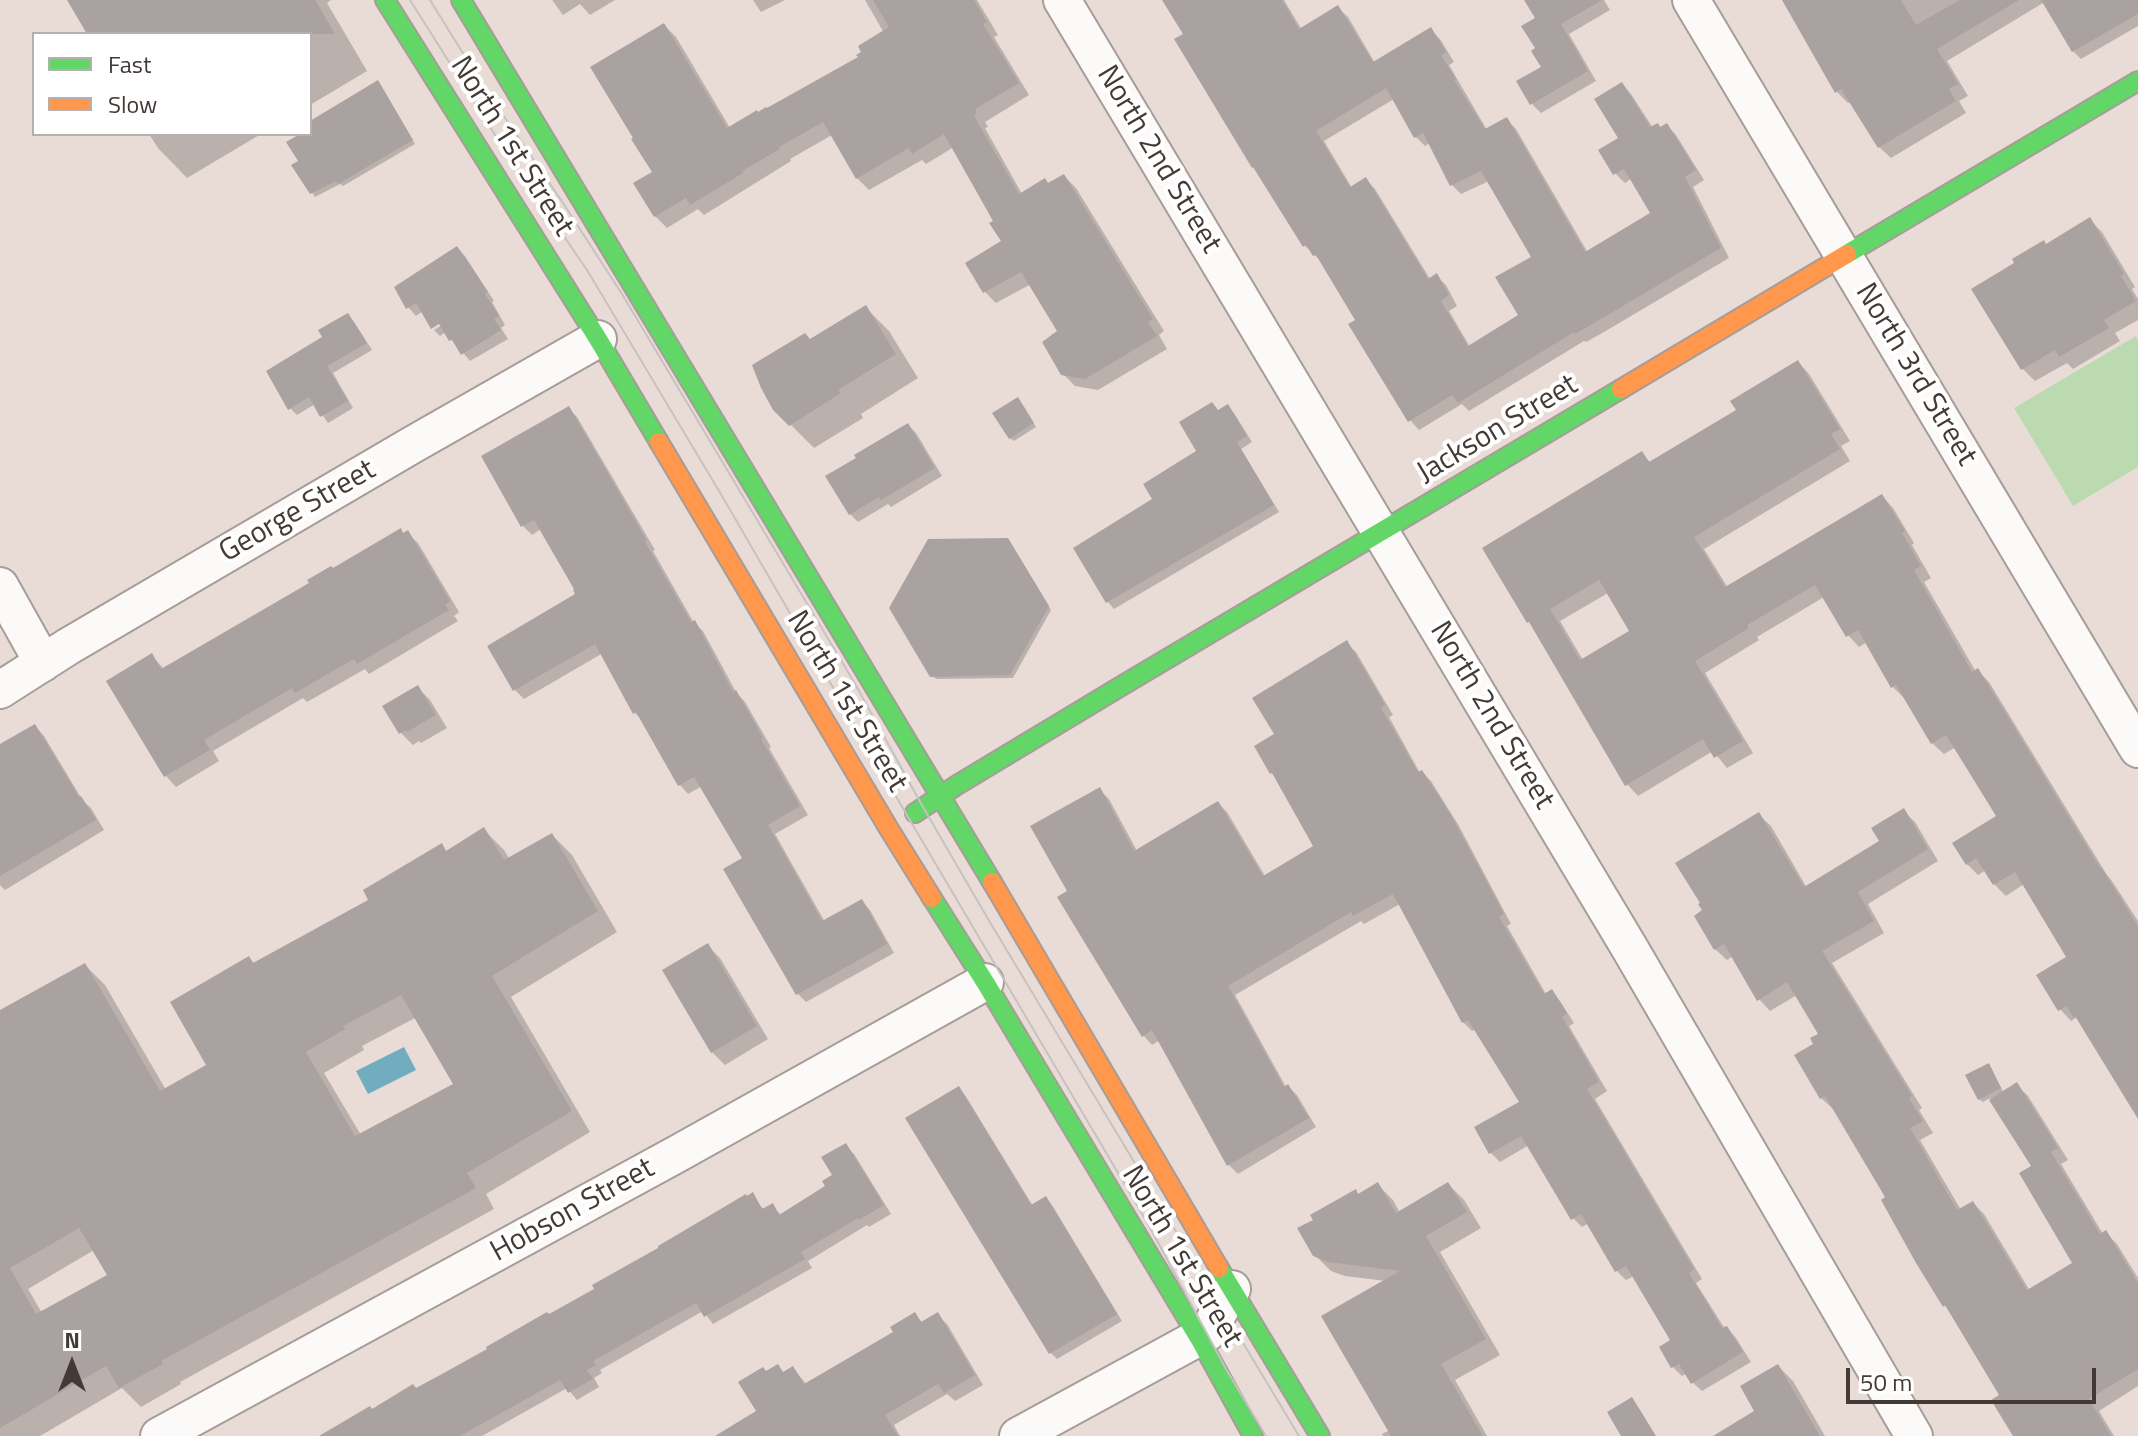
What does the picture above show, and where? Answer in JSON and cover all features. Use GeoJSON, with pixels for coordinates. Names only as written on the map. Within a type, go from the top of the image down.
{"type":"FeatureCollection","features":[{"type":"Feature","properties":{"kind":"main road","name":"North 1st Street"},"geometry":{"type":"LineString","coordinates":[[385,0],[598,339],[889,829],[985,982],[1199,1338],[1253,1436]]}},
{"type":"Feature","properties":{"kind":"main road","name":"North 1st Street"},"geometry":{"type":"LineString","coordinates":[[461,0],[940,796],[1320,1436]]}},
{"type":"Feature","properties":{"kind":"main road","name":"Jackson Street"},"geometry":{"type":"LineString","coordinates":[[889,829],[2138,81]]}},
{"type":"Feature","properties":{"kind":"street","name":"North 2nd Street"},"geometry":{"type":"LineString","coordinates":[[1062,0],[1629,947],[1914,1436]]}},
{"type":"Feature","properties":{"kind":"street","name":"North 3rd Street"},"geometry":{"type":"LineString","coordinates":[[1691,0],[2138,749]]}},
{"type":"Feature","properties":{"kind":"street","name":"George Street"},"geometry":{"type":"LineString","coordinates":[[0,690],[398,453],[598,339]]}},
{"type":"Feature","properties":{"kind":"street"},"geometry":{"type":"LineString","coordinates":[[0,586],[43,663]]}},
{"type":"Feature","properties":{"kind":"street","name":"Hobson Street"},"geometry":{"type":"LineString","coordinates":[[159,1436],[985,982]]}},
{"type":"Feature","properties":{"kind":"street"},"geometry":{"type":"LineString","coordinates":[[1018,1436],[1207,1333],[1232,1289]]}},
{"type":"Feature","properties":{"kind":"green space"},"geometry":{"type":"Polygon","coordinates":[[[2136,336],[2138,467],[2073,506],[2014,408],[2136,336]]]}},
{"type":"Feature","properties":{"kind":"water"},"geometry":{"type":"Polygon","coordinates":[[[404,1047],[416,1070],[368,1094],[356,1071],[404,1047]]]}},
{"type":"Feature","properties":{"kind":"building"},"geometry":{"type":"Polygon","coordinates":[[[67,0],[315,0],[335,34],[312,32],[86,32],[67,0]]]}},
{"type":"Feature","properties":{"kind":"building"},"geometry":{"type":"Polygon","coordinates":[[[873,0],[974,0],[987,22],[983,24],[1019,83],[975,109],[977,114],[974,116],[1019,194],[1045,178],[1048,183],[1064,174],[1153,319],[1148,322],[1157,336],[1085,379],[1061,375],[1042,342],[1057,331],[1021,272],[983,293],[965,263],[1001,241],[944,134],[912,154],[909,148],[856,179],[823,122],[690,205],[686,198],[654,217],[633,183],[652,172],[590,67],[664,23],[727,128],[858,57],[856,55],[861,52],[858,46],[889,27],[873,0]]]}},
{"type":"Feature","properties":{"kind":"building"},"geometry":{"type":"Polygon","coordinates":[[[1162,0],[1282,0],[1299,29],[1338,5],[1373,62],[1431,27],[1446,52],[1441,55],[1454,80],[1485,129],[1507,117],[1585,252],[1650,213],[1624,169],[1613,175],[1598,150],[1618,138],[1594,99],[1622,82],[1650,127],[1667,123],[1696,170],[1685,177],[1721,248],[1458,403],[1452,395],[1408,422],[1348,324],[1355,320],[1316,255],[1313,256],[1306,245],[1303,247],[1174,39],[1183,34],[1162,0]],[[1386,88],[1316,131],[1350,187],[1366,177],[1428,279],[1437,273],[1449,295],[1441,301],[1468,346],[1518,315],[1495,277],[1531,257],[1481,171],[1450,186],[1423,133],[1414,138],[1386,88]]]}},
{"type":"Feature","properties":{"kind":"building"},"geometry":{"type":"Polygon","coordinates":[[[1524,0],[1602,0],[1561,24],[1588,71],[1530,105],[1516,81],[1541,67],[1531,51],[1535,48],[1521,26],[1535,18],[1524,0]]]}},
{"type":"Feature","properties":{"kind":"building"},"geometry":{"type":"Polygon","coordinates":[[[1782,0],[1901,0],[1916,25],[1960,0],[2019,0],[1937,49],[1958,84],[1949,89],[1956,101],[1878,148],[1841,89],[1835,93],[1782,0]]]}},
{"type":"Feature","properties":{"kind":"building"},"geometry":{"type":"Polygon","coordinates":[[[2041,0],[2138,0],[2138,14],[2072,52],[2041,0]]]}},
{"type":"Feature","properties":{"kind":"building"},"geometry":{"type":"Polygon","coordinates":[[[378,80],[413,140],[338,184],[336,181],[310,194],[291,165],[298,161],[286,142],[296,136],[312,136],[312,120],[378,80]]]}},
{"type":"Feature","properties":{"kind":"building"},"geometry":{"type":"Polygon","coordinates":[[[2090,217],[2124,274],[2121,276],[2136,301],[2104,320],[2109,328],[2059,357],[2055,350],[2021,370],[1971,289],[2014,263],[2012,259],[2044,240],[2046,244],[2090,217]]]}},
{"type":"Feature","properties":{"kind":"building"},"geometry":{"type":"Polygon","coordinates":[[[457,246],[488,292],[485,294],[499,316],[494,319],[501,330],[461,355],[439,324],[431,329],[416,303],[406,309],[394,287],[457,246]]]}},
{"type":"Feature","properties":{"kind":"building"},"geometry":{"type":"Polygon","coordinates":[[[866,305],[896,354],[838,390],[841,393],[789,426],[773,410],[752,365],[805,333],[810,339],[866,305]]]}},
{"type":"Feature","properties":{"kind":"building"},"geometry":{"type":"Polygon","coordinates":[[[348,313],[367,343],[327,366],[348,401],[320,417],[309,397],[288,410],[266,371],[322,337],[318,330],[348,313]]]}},
{"type":"Feature","properties":{"kind":"building"},"geometry":{"type":"Polygon","coordinates":[[[1798,360],[1840,429],[1831,434],[1840,449],[1694,537],[1725,587],[1882,494],[1905,531],[1902,533],[1921,566],[1914,570],[1972,672],[1978,668],[2138,926],[2138,1119],[2075,1016],[2067,1006],[2058,1011],[2036,975],[2066,957],[2015,872],[1993,885],[1976,858],[1966,865],[1952,843],[1996,816],[1946,735],[1931,744],[1896,685],[1891,688],[1858,630],[1846,637],[1815,585],[1747,625],[1749,628],[1695,661],[1743,741],[1714,758],[1703,739],[1625,786],[1482,548],[1642,451],[1649,462],[1736,410],[1730,401],[1798,360]],[[1599,580],[1550,609],[1580,660],[1629,631],[1599,580]]]}},
{"type":"Feature","properties":{"kind":"building"},"geometry":{"type":"Polygon","coordinates":[[[1018,397],[1034,423],[1009,439],[992,413],[1018,397]]]}},
{"type":"Feature","properties":{"kind":"building"},"geometry":{"type":"Polygon","coordinates":[[[1212,402],[1218,410],[1228,404],[1247,436],[1237,442],[1274,505],[1106,603],[1073,548],[1152,499],[1143,484],[1196,451],[1179,422],[1212,402]]]}},
{"type":"Feature","properties":{"kind":"building"},"geometry":{"type":"Polygon","coordinates":[[[569,406],[691,622],[695,620],[733,692],[736,690],[800,806],[768,825],[822,921],[862,899],[887,944],[796,995],[723,869],[742,858],[694,777],[678,786],[636,712],[633,714],[595,644],[513,691],[487,646],[575,594],[534,520],[521,527],[481,456],[569,406]]]}},
{"type":"Feature","properties":{"kind":"building"},"geometry":{"type":"Polygon","coordinates":[[[908,423],[935,468],[849,515],[825,476],[908,423]]]}},
{"type":"Feature","properties":{"kind":"building"},"geometry":{"type":"Polygon","coordinates":[[[401,528],[403,533],[408,530],[450,601],[445,605],[449,610],[357,664],[354,659],[295,693],[292,688],[204,740],[210,750],[164,777],[106,681],[152,653],[161,669],[309,583],[307,580],[401,528]]]}},
{"type":"Feature","properties":{"kind":"building"},"geometry":{"type":"Polygon","coordinates":[[[1008,538],[1049,606],[1010,675],[930,677],[889,608],[928,539],[1008,538]]]}},
{"type":"Feature","properties":{"kind":"building"},"geometry":{"type":"Polygon","coordinates":[[[1347,640],[1385,705],[1381,708],[1418,772],[1422,770],[1451,815],[1504,914],[1499,917],[1544,994],[1552,989],[1567,1013],[1562,1017],[1599,1082],[1587,1089],[1694,1269],[1689,1273],[1722,1328],[1727,1326],[1743,1352],[1691,1384],[1679,1364],[1671,1368],[1659,1347],[1670,1340],[1626,1266],[1615,1272],[1581,1214],[1571,1220],[1521,1136],[1489,1154],[1474,1127],[1519,1102],[1468,1020],[1462,1023],[1393,894],[1353,916],[1351,912],[1228,986],[1284,1087],[1288,1084],[1309,1118],[1227,1166],[1152,1030],[1142,1037],[1057,897],[1067,891],[1030,826],[1100,787],[1134,851],[1218,801],[1263,876],[1313,846],[1254,746],[1274,734],[1252,698],[1347,640]]]}},
{"type":"Feature","properties":{"kind":"building"},"geometry":{"type":"Polygon","coordinates":[[[418,685],[436,715],[399,734],[382,706],[418,685]]]}},
{"type":"Feature","properties":{"kind":"building"},"geometry":{"type":"Polygon","coordinates":[[[35,724],[96,820],[0,876],[0,744],[35,724]]]}},
{"type":"Feature","properties":{"kind":"building"},"geometry":{"type":"Polygon","coordinates":[[[1904,808],[1928,849],[1858,892],[1874,921],[1822,951],[1912,1096],[1909,1098],[1923,1121],[1910,1128],[1957,1210],[1973,1201],[2027,1290],[2072,1263],[2019,1173],[2031,1166],[1989,1100],[2017,1082],[2058,1148],[2051,1152],[2100,1234],[2106,1230],[2138,1283],[2138,1369],[2089,1399],[2111,1436],[2013,1436],[1991,1400],[1999,1395],[1916,1263],[1881,1200],[1885,1197],[1825,1096],[1820,1099],[1794,1055],[1813,1044],[1810,1038],[1818,1034],[1787,982],[1757,1001],[1724,944],[1714,950],[1694,916],[1702,910],[1700,903],[1675,863],[1759,812],[1804,887],[1879,841],[1871,828],[1904,808]]]}},
{"type":"Feature","properties":{"kind":"building"},"geometry":{"type":"Polygon","coordinates":[[[484,827],[504,860],[552,833],[598,911],[492,976],[572,1111],[467,1173],[476,1188],[161,1361],[163,1364],[119,1388],[106,1366],[0,1428],[0,1010],[85,963],[160,1091],[206,1065],[170,1002],[249,956],[253,963],[368,900],[363,890],[442,843],[446,851],[484,827]],[[401,995],[343,1026],[345,1029],[306,1052],[355,1136],[453,1084],[401,995]],[[79,1228],[10,1268],[36,1314],[107,1275],[79,1228]]]}},
{"type":"Feature","properties":{"kind":"building"},"geometry":{"type":"Polygon","coordinates":[[[708,943],[757,1026],[711,1053],[662,970],[708,943]]]}},
{"type":"Feature","properties":{"kind":"building"},"geometry":{"type":"Polygon","coordinates":[[[1989,1063],[2001,1088],[1978,1100],[1965,1075],[1989,1063]]]}},
{"type":"Feature","properties":{"kind":"building"},"geometry":{"type":"Polygon","coordinates":[[[959,1086],[1031,1205],[1046,1196],[1117,1314],[1049,1354],[905,1118],[959,1086]]]}},
{"type":"Feature","properties":{"kind":"building"},"geometry":{"type":"Polygon","coordinates":[[[846,1143],[884,1205],[801,1252],[805,1259],[704,1317],[696,1303],[593,1361],[596,1365],[587,1370],[593,1379],[568,1393],[560,1380],[460,1436],[319,1436],[413,1384],[416,1388],[547,1312],[549,1314],[594,1289],[592,1285],[746,1194],[753,1192],[762,1209],[773,1203],[779,1215],[825,1186],[822,1181],[832,1175],[821,1157],[846,1143]]]}},
{"type":"Feature","properties":{"kind":"building"},"geometry":{"type":"Polygon","coordinates":[[[1378,1182],[1396,1213],[1448,1182],[1467,1212],[1426,1236],[1486,1339],[1441,1364],[1483,1436],[1391,1436],[1321,1316],[1400,1271],[1328,1262],[1313,1256],[1297,1228],[1313,1220],[1310,1215],[1356,1189],[1358,1194],[1378,1182]]]}},
{"type":"Feature","properties":{"kind":"building"},"geometry":{"type":"Polygon","coordinates":[[[915,1312],[921,1322],[938,1312],[975,1375],[944,1393],[938,1384],[885,1415],[898,1436],[715,1436],[756,1411],[738,1382],[763,1367],[766,1371],[778,1364],[783,1372],[793,1366],[804,1384],[893,1332],[890,1327],[915,1312]]]}},
{"type":"Feature","properties":{"kind":"building"},"geometry":{"type":"Polygon","coordinates":[[[1778,1364],[1820,1436],[1713,1436],[1754,1411],[1740,1386],[1778,1364]]]}},
{"type":"Feature","properties":{"kind":"building"},"geometry":{"type":"Polygon","coordinates":[[[1632,1397],[1656,1436],[1621,1436],[1607,1412],[1632,1397]]]}},
{"type":"Feature","properties":{"kind":"tram line"},"geometry":{"type":"LineString","coordinates":[[410,0],[502,146],[587,270],[722,496],[1147,1222],[1266,1436]]}},
{"type":"Feature","properties":{"kind":"tram line"},"geometry":{"type":"LineString","coordinates":[[430,0],[622,294],[854,682],[988,919],[1299,1436]]}},
{"type":"Feature","properties":{"kind":"traffic: fast"},"geometry":{"type":"LineString","coordinates":[[385,0],[598,339],[659,442]]}},
{"type":"Feature","properties":{"kind":"traffic: fast"},"geometry":{"type":"LineString","coordinates":[[461,0],[992,882]]}},
{"type":"Feature","properties":{"kind":"traffic: fast"},"geometry":{"type":"LineString","coordinates":[[1847,254],[2138,81]]}},
{"type":"Feature","properties":{"kind":"traffic: fast"},"geometry":{"type":"LineString","coordinates":[[915,813],[1123,685],[1621,389]]}},
{"type":"Feature","properties":{"kind":"traffic: fast"},"geometry":{"type":"LineString","coordinates":[[932,898],[1199,1338],[1253,1436]]}},
{"type":"Feature","properties":{"kind":"traffic: fast"},"geometry":{"type":"LineString","coordinates":[[1219,1268],[1320,1436]]}},
{"type":"Feature","properties":{"kind":"traffic: slow"},"geometry":{"type":"LineString","coordinates":[[1621,389],[1847,254]]}},
{"type":"Feature","properties":{"kind":"traffic: slow"},"geometry":{"type":"LineString","coordinates":[[659,442],[932,898]]}},
{"type":"Feature","properties":{"kind":"traffic: slow"},"geometry":{"type":"LineString","coordinates":[[992,882],[1219,1268]]}}]}
